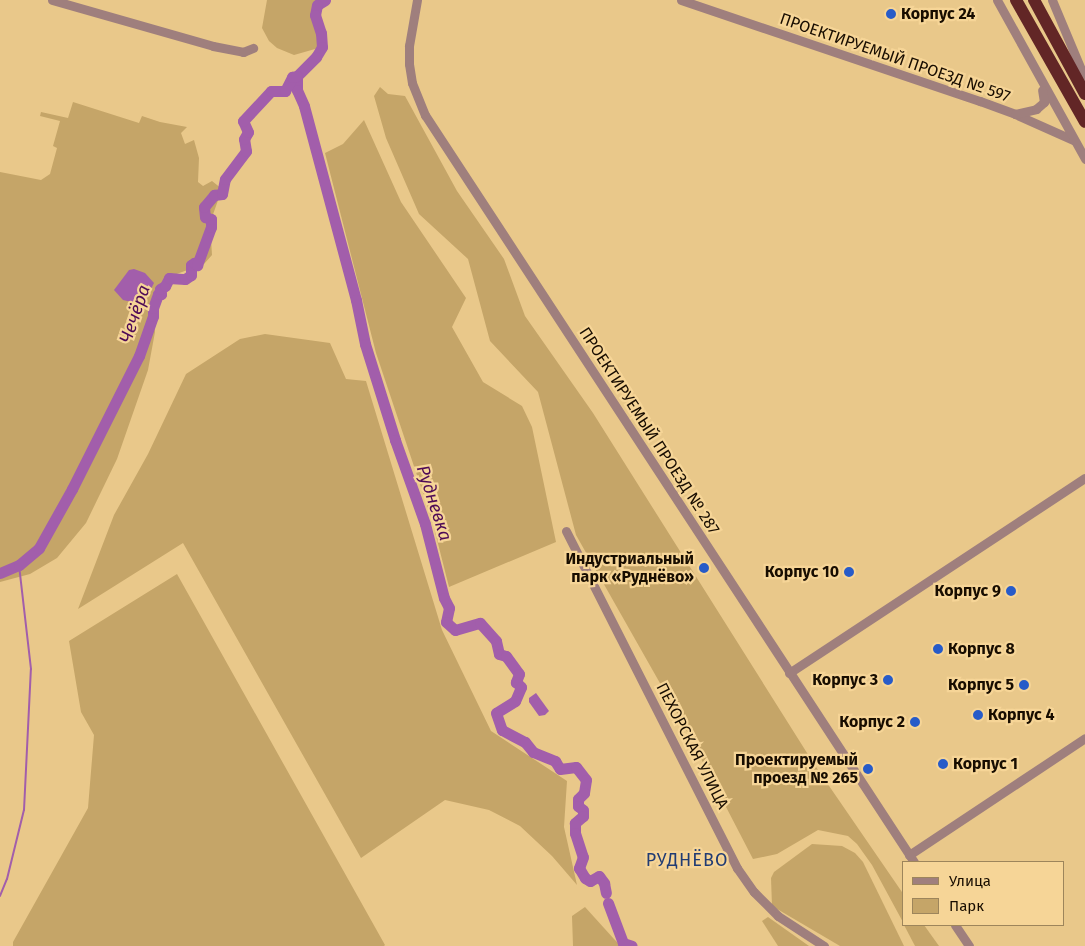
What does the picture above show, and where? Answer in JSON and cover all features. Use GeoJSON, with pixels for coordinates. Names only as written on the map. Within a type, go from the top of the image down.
{"type":"FeatureCollection","features":[{"type":"Feature","properties":{"kind":"highway"},"geometry":{"type":"LineString","coordinates":[[1016,0],[1084,121]]}},
{"type":"Feature","properties":{"kind":"highway"},"geometry":{"type":"LineString","coordinates":[[1034,0],[1085,94]]}},
{"type":"Feature","properties":{"kind":"street"},"geometry":{"type":"LineString","coordinates":[[52,0],[213,46],[243,52],[253,48]]}},
{"type":"Feature","properties":{"kind":"street","name":"ПРОЕКТИРУЕМЫЙ ПРОЕЗД № 287"},"geometry":{"type":"LineString","coordinates":[[417,0],[409,46],[409,64],[412,82],[425,115],[912,858]]}},
{"type":"Feature","properties":{"kind":"street","name":"ПРОЕКТИРУЕМЫЙ ПРОЕЗД № 597"},"geometry":{"type":"LineString","coordinates":[[681,0],[1015,114],[1073,140]]}},
{"type":"Feature","properties":{"kind":"street"},"geometry":{"type":"LineString","coordinates":[[997,0],[1041,83],[1085,159]]}},
{"type":"Feature","properties":{"kind":"street"},"geometry":{"type":"LineString","coordinates":[[1052,0],[1085,79]]}},
{"type":"Feature","properties":{"kind":"street","name":"ПРОЕКТИРУЕМЫЙ ПРОЕЗД № 597"},"geometry":{"type":"LineString","coordinates":[[1015,114],[1036,110],[1044,102],[1041,83]]}},
{"type":"Feature","properties":{"kind":"street"},"geometry":{"type":"LineString","coordinates":[[789,673],[1085,478]]}},
{"type":"Feature","properties":{"kind":"street","name":"ПЕХОРСКАЯ УЛИЦА"},"geometry":{"type":"LineString","coordinates":[[566,531],[737,868],[754,892],[778,916],[824,946]]}},
{"type":"Feature","properties":{"kind":"street"},"geometry":{"type":"LineString","coordinates":[[912,858],[1085,738]]}},
{"type":"Feature","properties":{"kind":"street"},"geometry":{"type":"LineString","coordinates":[[956,926],[969,946]]}},
{"type":"Feature","properties":{"kind":"green space"},"geometry":{"type":"Polygon","coordinates":[[[267,0],[325,0],[317,5],[315,14],[321,33],[322,47],[294,55],[277,48],[269,41],[262,28],[267,0]]]}},
{"type":"Feature","properties":{"kind":"green space"},"geometry":{"type":"Polygon","coordinates":[[[380,87],[388,94],[405,96],[457,191],[504,259],[525,316],[593,413],[814,764],[902,892],[902,920],[872,865],[857,844],[848,836],[818,830],[777,854],[753,859],[682,722],[576,535],[538,392],[490,341],[468,259],[419,214],[386,138],[374,96],[380,87]]]}},
{"type":"Feature","properties":{"kind":"green space"},"geometry":{"type":"Polygon","coordinates":[[[73,102],[139,123],[142,116],[160,122],[187,127],[181,133],[185,144],[194,140],[199,158],[198,182],[203,186],[212,181],[222,189],[210,223],[212,255],[204,264],[171,276],[151,307],[155,332],[148,370],[117,459],[86,523],[57,558],[30,574],[0,582],[0,172],[41,180],[50,174],[57,148],[53,146],[60,121],[40,116],[41,112],[68,118],[73,102]]]}},
{"type":"Feature","properties":{"kind":"green space"},"geometry":{"type":"Polygon","coordinates":[[[364,120],[401,202],[466,298],[452,327],[483,382],[522,406],[532,427],[556,542],[449,587],[432,520],[376,353],[325,153],[343,144],[364,120]]]}},
{"type":"Feature","properties":{"kind":"green space"},"geometry":{"type":"Polygon","coordinates":[[[265,334],[330,343],[346,379],[366,381],[442,630],[491,731],[567,781],[564,827],[577,885],[552,856],[520,826],[489,810],[445,800],[361,858],[183,543],[78,609],[114,515],[148,454],[186,374],[240,339],[265,334]]]}},
{"type":"Feature","properties":{"kind":"green space"},"geometry":{"type":"Polygon","coordinates":[[[177,574],[384,946],[13,946],[13,942],[88,808],[94,735],[81,712],[69,641],[177,574]]]}},
{"type":"Feature","properties":{"kind":"green space"},"geometry":{"type":"Polygon","coordinates":[[[812,844],[842,846],[855,853],[863,862],[904,946],[840,946],[772,906],[771,878],[774,872],[812,844]]]}},
{"type":"Feature","properties":{"kind":"green space"},"geometry":{"type":"Polygon","coordinates":[[[585,907],[621,946],[573,946],[572,916],[585,907]]]}},
{"type":"Feature","properties":{"kind":"green space"},"geometry":{"type":"Polygon","coordinates":[[[768,917],[809,946],[778,946],[762,921],[768,917]]]}},
{"type":"Feature","properties":{"kind":"green space"},"geometry":{"type":"Polygon","coordinates":[[[905,926],[925,926],[939,946],[915,946],[905,926]]]}},
{"type":"Feature","properties":{"kind":"shaded area"},"geometry":{"type":"Polygon","coordinates":[[[134,269],[145,273],[154,283],[146,299],[136,303],[123,300],[114,290],[129,270],[134,269]]]}},
{"type":"Feature","properties":{"kind":"shaded area"},"geometry":{"type":"Polygon","coordinates":[[[536,693],[549,711],[545,715],[539,716],[529,702],[529,698],[536,693]]]}},
{"type":"Feature","properties":{"kind":"waterway","name":"Рудневка"},"geometry":{"type":"LineString","coordinates":[[325,0],[317,5],[315,15],[321,33],[322,47],[316,57],[297,76],[297,90],[304,106],[356,300],[365,344],[395,440],[425,524],[444,598],[449,608],[446,622],[455,630],[480,623],[496,641],[499,654],[506,656],[519,674],[516,682],[521,687],[515,701],[496,713],[502,730],[525,742],[533,752],[555,761],[560,769],[576,767],[586,780],[584,793],[578,799],[578,806],[583,810],[583,816],[575,823],[575,833],[583,857],[579,868],[585,878],[590,881],[599,876],[604,883],[606,893]]}},
{"type":"Feature","properties":{"kind":"waterway","name":"Чечёра"},"geometry":{"type":"LineString","coordinates":[[0,573],[19,565],[39,548],[72,489],[139,356],[153,316],[153,308],[158,294],[161,294],[160,289],[165,286],[169,278],[185,279],[191,275],[191,265],[194,263],[197,265],[211,227],[211,219],[205,217],[204,207],[214,195],[222,194],[225,179],[246,151],[244,139],[248,132],[243,121],[271,91],[285,91],[292,77],[297,76]]}},
{"type":"Feature","properties":{"kind":"waterway"},"geometry":{"type":"LineString","coordinates":[[0,896],[7,879],[24,810],[31,669],[19,565]]}},
{"type":"Feature","properties":{"kind":"waterway","name":"Рудневка"},"geometry":{"type":"LineString","coordinates":[[608,903],[623,943],[632,946]]}},
{"type":"Feature","properties":{"kind":"place","name":"Корпус 24"},"geometry":{"type":"Point","coordinates":[891,14]}},
{"type":"Feature","properties":{"kind":"place","name":"Индустриальный парк «Руднёво»"},"geometry":{"type":"Point","coordinates":[704,568]}},
{"type":"Feature","properties":{"kind":"place","name":"Корпус 10"},"geometry":{"type":"Point","coordinates":[849,572]}},
{"type":"Feature","properties":{"kind":"place","name":"Корпус 9"},"geometry":{"type":"Point","coordinates":[1011,591]}},
{"type":"Feature","properties":{"kind":"place","name":"Корпус 8"},"geometry":{"type":"Point","coordinates":[938,649]}},
{"type":"Feature","properties":{"kind":"place","name":"Корпус 3"},"geometry":{"type":"Point","coordinates":[888,680]}},
{"type":"Feature","properties":{"kind":"place","name":"Корпус 5"},"geometry":{"type":"Point","coordinates":[1024,685]}},
{"type":"Feature","properties":{"kind":"place","name":"Корпус 4"},"geometry":{"type":"Point","coordinates":[978,715]}},
{"type":"Feature","properties":{"kind":"place","name":"Корпус 2"},"geometry":{"type":"Point","coordinates":[915,722]}},
{"type":"Feature","properties":{"kind":"place","name":"Корпус 1"},"geometry":{"type":"Point","coordinates":[943,764]}},
{"type":"Feature","properties":{"kind":"place","name":"Проектируемый проезд № 265"},"geometry":{"type":"Point","coordinates":[868,769]}},
{"type":"Feature","properties":{"kind":"district","name":"РУДНЁВО"},"geometry":{"type":"Point","coordinates":[687,860]}}]}
